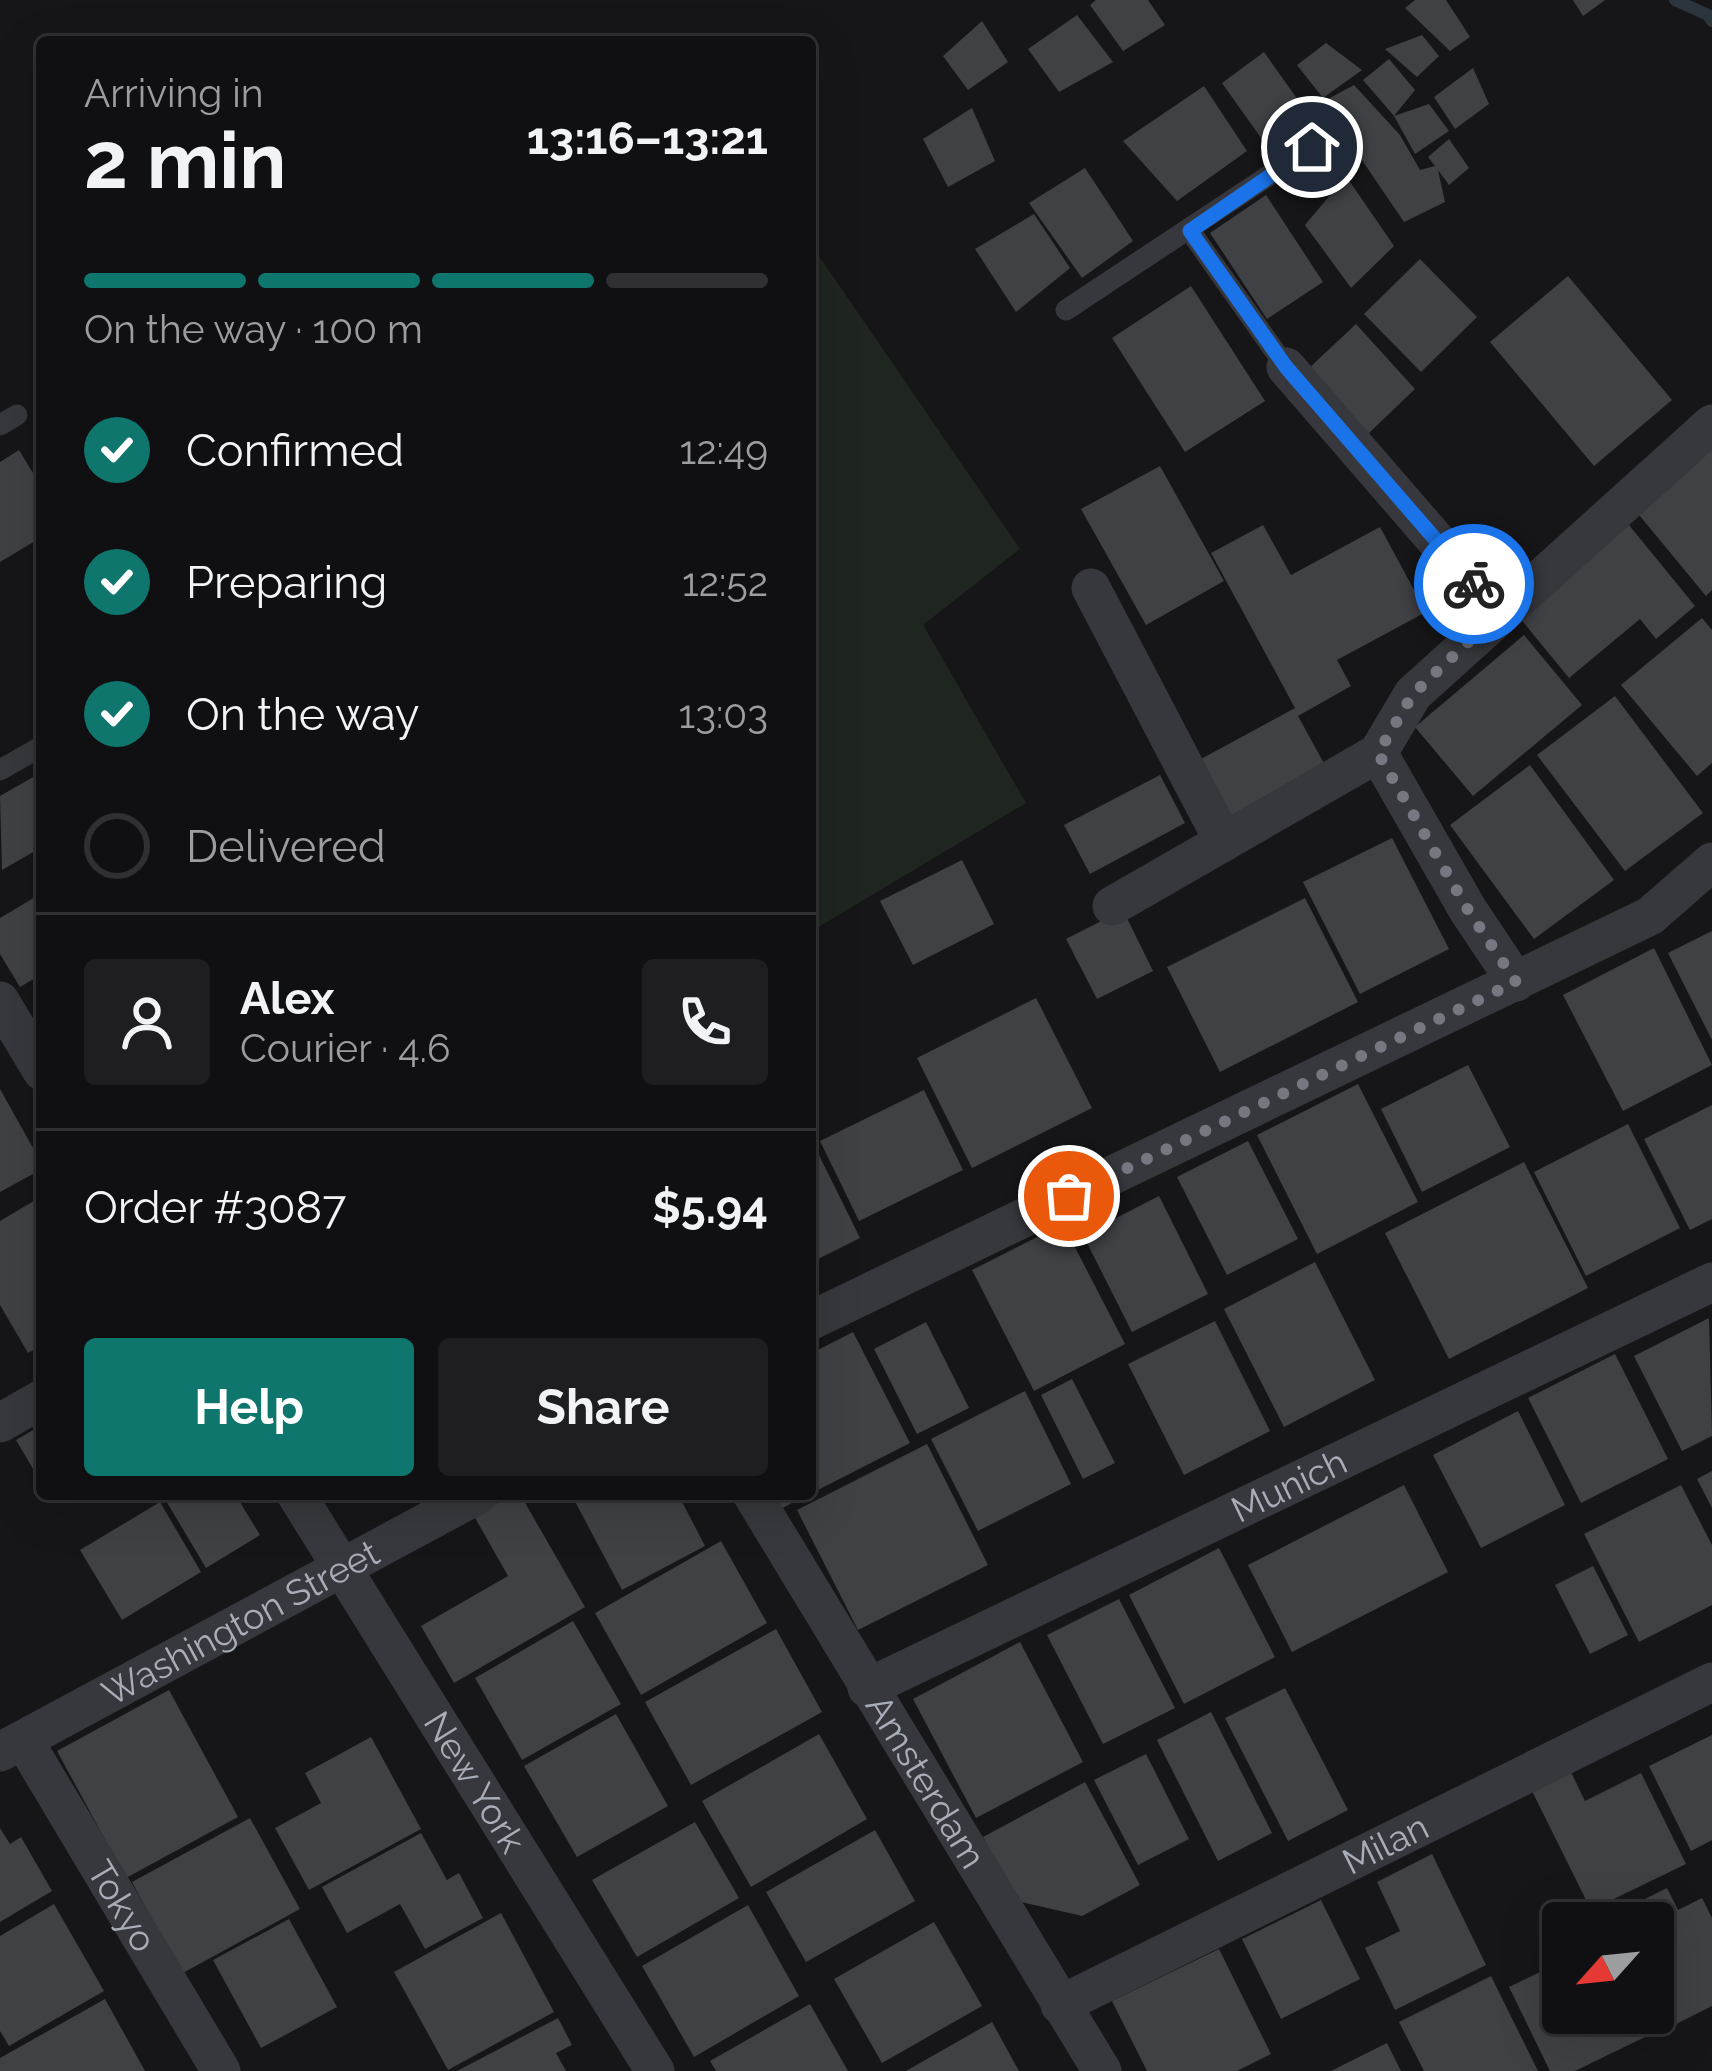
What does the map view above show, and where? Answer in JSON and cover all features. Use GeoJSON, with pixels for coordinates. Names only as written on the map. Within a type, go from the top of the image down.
{"type":"FeatureCollection","features":[{"type":"Feature","properties":{"kind":"street"},"geometry":{"type":"LineString","coordinates":[[1286,367],[1499,613]]}},
{"type":"Feature","properties":{"kind":"street"},"geometry":{"type":"LineString","coordinates":[[1112,906],[1378,753],[1413,694],[1712,424]]}},
{"type":"Feature","properties":{"kind":"street"},"geometry":{"type":"LineString","coordinates":[[1090,588],[1224,842]]}},
{"type":"Feature","properties":{"kind":"street"},"geometry":{"type":"LineString","coordinates":[[1378,753],[1468,910],[1516,982]]}},
{"type":"Feature","properties":{"kind":"street"},"geometry":{"type":"LineString","coordinates":[[816,1318],[1655,913],[1712,862]]}},
{"type":"Feature","properties":{"kind":"street"},"geometry":{"type":"LineString","coordinates":[[0,1000],[36,1061]]}},
{"type":"Feature","properties":{"kind":"street","name":"Munich"},"geometry":{"type":"LineString","coordinates":[[867,1688],[1712,1282]]}},
{"type":"Feature","properties":{"kind":"street"},"geometry":{"type":"LineString","coordinates":[[0,1423],[36,1402]]}},
{"type":"Feature","properties":{"kind":"street","name":"New York"},"geometry":{"type":"LineString","coordinates":[[300,1500],[655,2071]]}},
{"type":"Feature","properties":{"kind":"street","name":"Washington Street"},"geometry":{"type":"LineString","coordinates":[[12,1747],[468,1500]]}},
{"type":"Feature","properties":{"kind":"street","name":"Amsterdam"},"geometry":{"type":"LineString","coordinates":[[756,1500],[1102,2071]]}},
{"type":"Feature","properties":{"kind":"street","name":"Milan"},"geometry":{"type":"LineString","coordinates":[[1060,2005],[1712,1682]]}},
{"type":"Feature","properties":{"kind":"street","name":"Tokyo"},"geometry":{"type":"LineString","coordinates":[[12,1747],[221,2071]]}},
{"type":"Feature","properties":{"kind":"lane"},"geometry":{"type":"LineString","coordinates":[[1066,310],[1312,147]]}},
{"type":"Feature","properties":{"kind":"lane"},"geometry":{"type":"LineString","coordinates":[[1190,231],[1286,367]]}},
{"type":"Feature","properties":{"kind":"lane"},"geometry":{"type":"LineString","coordinates":[[0,770],[36,749]]}},
{"type":"Feature","properties":{"kind":"shaded area"},"geometry":{"type":"Polygon","coordinates":[[[816,253],[1020,549],[923,625],[1026,803],[816,928],[816,253]]]}},
{"type":"Feature","properties":{"kind":"building"},"geometry":{"type":"Polygon","coordinates":[[[1096,0],[1148,0],[1165,25],[1123,51],[1090,5],[1096,0]]]}},
{"type":"Feature","properties":{"kind":"building"},"geometry":{"type":"Polygon","coordinates":[[[1415,0],[1446,0],[1470,37],[1450,51],[1405,8],[1415,0]]]}},
{"type":"Feature","properties":{"kind":"building"},"geometry":{"type":"Polygon","coordinates":[[[1573,0],[1605,0],[1583,16],[1573,0]]]}},
{"type":"Feature","properties":{"kind":"building"},"geometry":{"type":"Polygon","coordinates":[[[1077,15],[1113,62],[1059,92],[1028,49],[1077,15]]]}},
{"type":"Feature","properties":{"kind":"building"},"geometry":{"type":"Polygon","coordinates":[[[982,21],[1008,62],[968,90],[943,56],[982,21]]]}},
{"type":"Feature","properties":{"kind":"building"},"geometry":{"type":"Polygon","coordinates":[[[1422,35],[1439,56],[1417,77],[1385,49],[1422,35]]]}},
{"type":"Feature","properties":{"kind":"building"},"geometry":{"type":"Polygon","coordinates":[[[1326,43],[1362,70],[1323,98],[1297,65],[1326,43]]]}},
{"type":"Feature","properties":{"kind":"building"},"geometry":{"type":"Polygon","coordinates":[[[1264,52],[1310,117],[1266,145],[1222,83],[1264,52]]]}},
{"type":"Feature","properties":{"kind":"building"},"geometry":{"type":"Polygon","coordinates":[[[1389,59],[1415,90],[1394,116],[1363,80],[1389,59]]]}},
{"type":"Feature","properties":{"kind":"building"},"geometry":{"type":"Polygon","coordinates":[[[1473,68],[1489,104],[1455,129],[1434,97],[1473,68]]]}},
{"type":"Feature","properties":{"kind":"building"},"geometry":{"type":"Polygon","coordinates":[[[1354,85],[1400,135],[1420,170],[1435,166],[1428,157],[1449,139],[1469,168],[1449,185],[1438,170],[1445,202],[1404,222],[1334,119],[1328,99],[1354,85]]]}},
{"type":"Feature","properties":{"kind":"building"},"geometry":{"type":"Polygon","coordinates":[[[1204,86],[1247,151],[1177,201],[1123,141],[1204,86]]]}},
{"type":"Feature","properties":{"kind":"building"},"geometry":{"type":"Polygon","coordinates":[[[1429,104],[1449,131],[1415,154],[1394,116],[1429,104]]]}},
{"type":"Feature","properties":{"kind":"building"},"geometry":{"type":"Polygon","coordinates":[[[972,108],[995,161],[948,187],[923,139],[972,108]]]}},
{"type":"Feature","properties":{"kind":"building"},"geometry":{"type":"Polygon","coordinates":[[[1085,168],[1133,241],[1082,278],[1029,203],[1085,168]]]}},
{"type":"Feature","properties":{"kind":"building"},"geometry":{"type":"Polygon","coordinates":[[[1346,176],[1394,246],[1351,288],[1305,225],[1346,176]]]}},
{"type":"Feature","properties":{"kind":"building"},"geometry":{"type":"Polygon","coordinates":[[[1266,195],[1323,282],[1267,319],[1210,233],[1266,195]]]}},
{"type":"Feature","properties":{"kind":"building"},"geometry":{"type":"Polygon","coordinates":[[[1034,214],[1070,268],[1016,312],[975,249],[1034,214]]]}},
{"type":"Feature","properties":{"kind":"building"},"geometry":{"type":"Polygon","coordinates":[[[1420,259],[1477,317],[1421,372],[1364,314],[1420,259]]]}},
{"type":"Feature","properties":{"kind":"building"},"geometry":{"type":"Polygon","coordinates":[[[1568,276],[1672,400],[1594,466],[1490,342],[1568,276]]]}},
{"type":"Feature","properties":{"kind":"building"},"geometry":{"type":"Polygon","coordinates":[[[1191,286],[1265,401],[1185,452],[1112,338],[1191,286]]]}},
{"type":"Feature","properties":{"kind":"building"},"geometry":{"type":"Polygon","coordinates":[[[1356,324],[1415,389],[1368,434],[1308,369],[1356,324]]]}},
{"type":"Feature","properties":{"kind":"building"},"geometry":{"type":"Polygon","coordinates":[[[1712,446],[1712,590],[1706,596],[1635,510],[1712,446]]]}},
{"type":"Feature","properties":{"kind":"building"},"geometry":{"type":"Polygon","coordinates":[[[19,450],[36,478],[36,541],[0,562],[0,462],[19,450]]]}},
{"type":"Feature","properties":{"kind":"building"},"geometry":{"type":"Polygon","coordinates":[[[1160,466],[1224,581],[1146,625],[1081,509],[1160,466]]]}},
{"type":"Feature","properties":{"kind":"building"},"geometry":{"type":"Polygon","coordinates":[[[1263,525],[1291,575],[1380,527],[1426,612],[1337,660],[1351,686],[1298,716],[1326,767],[1222,823],[1190,765],[1295,708],[1211,553],[1263,525]]]}},
{"type":"Feature","properties":{"kind":"building"},"geometry":{"type":"Polygon","coordinates":[[[1629,525],[1695,606],[1656,639],[1640,619],[1569,678],[1519,617],[1629,525]]]}},
{"type":"Feature","properties":{"kind":"building"},"geometry":{"type":"Polygon","coordinates":[[[1702,618],[1712,630],[1712,763],[1697,776],[1621,685],[1702,618]]]}},
{"type":"Feature","properties":{"kind":"building"},"geometry":{"type":"Polygon","coordinates":[[[1524,635],[1582,705],[1473,796],[1415,727],[1524,635]]]}},
{"type":"Feature","properties":{"kind":"building"},"geometry":{"type":"Polygon","coordinates":[[[1615,696],[1703,813],[1625,871],[1537,755],[1615,696]]]}},
{"type":"Feature","properties":{"kind":"building"},"geometry":{"type":"Polygon","coordinates":[[[1530,765],[1614,880],[1534,939],[1450,825],[1530,765]]]}},
{"type":"Feature","properties":{"kind":"building"},"geometry":{"type":"Polygon","coordinates":[[[36,775],[36,850],[2,870],[0,796],[36,775]]]}},
{"type":"Feature","properties":{"kind":"building"},"geometry":{"type":"Polygon","coordinates":[[[1160,775],[1185,823],[1090,874],[1064,825],[1160,775]]]}},
{"type":"Feature","properties":{"kind":"building"},"geometry":{"type":"Polygon","coordinates":[[[1392,838],[1449,949],[1360,994],[1303,882],[1392,838]]]}},
{"type":"Feature","properties":{"kind":"building"},"geometry":{"type":"Polygon","coordinates":[[[962,860],[994,924],[913,965],[880,901],[962,860]]]}},
{"type":"Feature","properties":{"kind":"building"},"geometry":{"type":"Polygon","coordinates":[[[36,897],[36,978],[20,987],[0,954],[0,918],[36,897]]]}},
{"type":"Feature","properties":{"kind":"building"},"geometry":{"type":"Polygon","coordinates":[[[1305,898],[1358,1002],[1220,1072],[1167,967],[1305,898]]]}},
{"type":"Feature","properties":{"kind":"building"},"geometry":{"type":"Polygon","coordinates":[[[1123,910],[1153,971],[1097,999],[1066,939],[1123,910]]]}},
{"type":"Feature","properties":{"kind":"building"},"geometry":{"type":"Polygon","coordinates":[[[1712,931],[1712,1040],[1668,953],[1712,931]]]}},
{"type":"Feature","properties":{"kind":"building"},"geometry":{"type":"Polygon","coordinates":[[[1654,948],[1712,1065],[1623,1111],[1563,995],[1654,948]]]}},
{"type":"Feature","properties":{"kind":"building"},"geometry":{"type":"Polygon","coordinates":[[[1036,998],[1092,1108],[972,1168],[917,1058],[1036,998]]]}},
{"type":"Feature","properties":{"kind":"building"},"geometry":{"type":"Polygon","coordinates":[[[1468,1065],[1510,1147],[1422,1192],[1381,1109],[1468,1065]]]}},
{"type":"Feature","properties":{"kind":"building"},"geometry":{"type":"Polygon","coordinates":[[[1358,1084],[1418,1202],[1317,1254],[1257,1135],[1358,1084]]]}},
{"type":"Feature","properties":{"kind":"building"},"geometry":{"type":"Polygon","coordinates":[[[0,1089],[36,1153],[36,1172],[0,1192],[0,1089]]]}},
{"type":"Feature","properties":{"kind":"building"},"geometry":{"type":"Polygon","coordinates":[[[924,1090],[963,1170],[859,1221],[820,1141],[924,1090]]]}},
{"type":"Feature","properties":{"kind":"building"},"geometry":{"type":"Polygon","coordinates":[[[1712,1105],[1712,1219],[1690,1230],[1644,1139],[1712,1105]]]}},
{"type":"Feature","properties":{"kind":"building"},"geometry":{"type":"Polygon","coordinates":[[[1628,1124],[1680,1228],[1586,1276],[1534,1172],[1628,1124]]]}},
{"type":"Feature","properties":{"kind":"building"},"geometry":{"type":"Polygon","coordinates":[[[1248,1141],[1298,1239],[1227,1275],[1177,1177],[1248,1141]]]}},
{"type":"Feature","properties":{"kind":"building"},"geometry":{"type":"Polygon","coordinates":[[[816,1149],[860,1238],[816,1260],[816,1149]]]}},
{"type":"Feature","properties":{"kind":"building"},"geometry":{"type":"Polygon","coordinates":[[[1524,1162],[1588,1288],[1449,1359],[1385,1233],[1524,1162]]]}},
{"type":"Feature","properties":{"kind":"building"},"geometry":{"type":"Polygon","coordinates":[[[1159,1196],[1208,1294],[1132,1332],[1083,1235],[1159,1196]]]}},
{"type":"Feature","properties":{"kind":"building"},"geometry":{"type":"Polygon","coordinates":[[[36,1200],[36,1348],[28,1353],[0,1305],[0,1221],[36,1200]]]}},
{"type":"Feature","properties":{"kind":"building"},"geometry":{"type":"Polygon","coordinates":[[[1063,1224],[1125,1344],[1034,1391],[972,1270],[1063,1224]]]}},
{"type":"Feature","properties":{"kind":"building"},"geometry":{"type":"Polygon","coordinates":[[[1315,1262],[1375,1380],[1284,1427],[1224,1309],[1315,1262]]]}},
{"type":"Feature","properties":{"kind":"building"},"geometry":{"type":"Polygon","coordinates":[[[1709,1318],[1712,1436],[1682,1451],[1634,1356],[1709,1318]]]}},
{"type":"Feature","properties":{"kind":"building"},"geometry":{"type":"Polygon","coordinates":[[[1215,1321],[1270,1431],[1184,1475],[1128,1364],[1215,1321]]]}},
{"type":"Feature","properties":{"kind":"building"},"geometry":{"type":"Polygon","coordinates":[[[926,1322],[969,1408],[917,1434],[874,1349],[926,1322]]]}},
{"type":"Feature","properties":{"kind":"building"},"geometry":{"type":"Polygon","coordinates":[[[853,1332],[910,1443],[816,1491],[816,1351],[853,1332]]]}},
{"type":"Feature","properties":{"kind":"building"},"geometry":{"type":"Polygon","coordinates":[[[1615,1354],[1668,1459],[1581,1503],[1528,1398],[1615,1354]]]}},
{"type":"Feature","properties":{"kind":"building"},"geometry":{"type":"Polygon","coordinates":[[[1072,1379],[1115,1463],[1083,1479],[1041,1395],[1072,1379]]]}},
{"type":"Feature","properties":{"kind":"building"},"geometry":{"type":"Polygon","coordinates":[[[1025,1391],[1071,1484],[978,1531],[931,1439],[1025,1391]]]}},
{"type":"Feature","properties":{"kind":"building"},"geometry":{"type":"Polygon","coordinates":[[[1518,1411],[1565,1505],[1481,1548],[1433,1455],[1518,1411]]]}},
{"type":"Feature","properties":{"kind":"building"},"geometry":{"type":"Polygon","coordinates":[[[36,1428],[36,1474],[16,1440],[36,1428]]]}},
{"type":"Feature","properties":{"kind":"building"},"geometry":{"type":"Polygon","coordinates":[[[927,1444],[988,1565],[858,1630],[797,1510],[927,1444]]]}},
{"type":"Feature","properties":{"kind":"building"},"geometry":{"type":"Polygon","coordinates":[[[1712,1471],[1712,1508],[1697,1479],[1712,1471]]]}},
{"type":"Feature","properties":{"kind":"building"},"geometry":{"type":"Polygon","coordinates":[[[1404,1485],[1448,1572],[1292,1652],[1248,1565],[1404,1485]]]}},
{"type":"Feature","properties":{"kind":"building"},"geometry":{"type":"Polygon","coordinates":[[[1681,1485],[1712,1545],[1712,1605],[1639,1642],[1584,1534],[1681,1485]]]}},
{"type":"Feature","properties":{"kind":"building"},"geometry":{"type":"Polygon","coordinates":[[[166,1500],[239,1500],[260,1535],[206,1568],[166,1500]]]}},
{"type":"Feature","properties":{"kind":"building"},"geometry":{"type":"Polygon","coordinates":[[[502,1500],[523,1500],[585,1607],[454,1683],[421,1626],[508,1576],[474,1516],[502,1500]]]}},
{"type":"Feature","properties":{"kind":"building"},"geometry":{"type":"Polygon","coordinates":[[[574,1500],[681,1500],[705,1546],[622,1590],[574,1500]]]}},
{"type":"Feature","properties":{"kind":"building"},"geometry":{"type":"Polygon","coordinates":[[[769,1500],[798,1500],[775,1512],[769,1500]]]}},
{"type":"Feature","properties":{"kind":"building"},"geometry":{"type":"Polygon","coordinates":[[[160,1502],[201,1572],[122,1620],[80,1550],[160,1502]]]}},
{"type":"Feature","properties":{"kind":"building"},"geometry":{"type":"Polygon","coordinates":[[[721,1541],[767,1623],[641,1695],[595,1613],[721,1541]]]}},
{"type":"Feature","properties":{"kind":"building"},"geometry":{"type":"Polygon","coordinates":[[[1219,1548],[1275,1657],[1184,1704],[1129,1595],[1219,1548]]]}},
{"type":"Feature","properties":{"kind":"building"},"geometry":{"type":"Polygon","coordinates":[[[1593,1566],[1628,1635],[1590,1654],[1555,1585],[1593,1566]]]}},
{"type":"Feature","properties":{"kind":"building"},"geometry":{"type":"Polygon","coordinates":[[[1119,1599],[1175,1708],[1103,1744],[1047,1635],[1119,1599]]]}},
{"type":"Feature","properties":{"kind":"building"},"geometry":{"type":"Polygon","coordinates":[[[573,1621],[621,1704],[522,1760],[475,1678],[573,1621]]]}},
{"type":"Feature","properties":{"kind":"building"},"geometry":{"type":"Polygon","coordinates":[[[776,1629],[822,1712],[691,1785],[645,1702],[776,1629]]]}},
{"type":"Feature","properties":{"kind":"building"},"geometry":{"type":"Polygon","coordinates":[[[1020,1642],[1083,1762],[976,1818],[913,1699],[1020,1642]]]}},
{"type":"Feature","properties":{"kind":"building"},"geometry":{"type":"Polygon","coordinates":[[[1285,1688],[1348,1810],[1288,1841],[1225,1718],[1285,1688]]]}},
{"type":"Feature","properties":{"kind":"building"},"geometry":{"type":"Polygon","coordinates":[[[169,1690],[238,1817],[126,1878],[57,1751],[169,1690]]]}},
{"type":"Feature","properties":{"kind":"building"},"geometry":{"type":"Polygon","coordinates":[[[1211,1712],[1272,1833],[1218,1861],[1157,1740],[1211,1712]]]}},
{"type":"Feature","properties":{"kind":"building"},"geometry":{"type":"Polygon","coordinates":[[[616,1714],[668,1806],[577,1857],[524,1766],[616,1714]]]}},
{"type":"Feature","properties":{"kind":"building"},"geometry":{"type":"Polygon","coordinates":[[[819,1734],[867,1819],[751,1887],[702,1801],[819,1734]]]}},
{"type":"Feature","properties":{"kind":"building"},"geometry":{"type":"Polygon","coordinates":[[[1712,1735],[1712,1840],[1691,1851],[1649,1766],[1712,1735]]]}},
{"type":"Feature","properties":{"kind":"building"},"geometry":{"type":"Polygon","coordinates":[[[371,1737],[421,1829],[309,1890],[275,1828],[321,1803],[305,1773],[371,1737]]]}},
{"type":"Feature","properties":{"kind":"building"},"geometry":{"type":"Polygon","coordinates":[[[1146,1754],[1189,1839],[1138,1865],[1094,1780],[1146,1754]]]}},
{"type":"Feature","properties":{"kind":"building"},"geometry":{"type":"Polygon","coordinates":[[[1569,1768],[1585,1801],[1641,1773],[1686,1864],[1608,1902],[1587,1902],[1530,1787],[1569,1768]]]}},
{"type":"Feature","properties":{"kind":"building"},"geometry":{"type":"Polygon","coordinates":[[[1085,1782],[1140,1885],[1082,1916],[1017,1901],[983,1837],[1085,1782]]]}},
{"type":"Feature","properties":{"kind":"building"},"geometry":{"type":"Polygon","coordinates":[[[250,1818],[300,1909],[181,1974],[132,1882],[250,1818]]]}},
{"type":"Feature","properties":{"kind":"building"},"geometry":{"type":"Polygon","coordinates":[[[695,1822],[739,1898],[637,1957],[592,1880],[695,1822]]]}},
{"type":"Feature","properties":{"kind":"building"},"geometry":{"type":"Polygon","coordinates":[[[0,1828],[10,1844],[21,1837],[52,1891],[0,1922],[0,1828]]]}},
{"type":"Feature","properties":{"kind":"building"},"geometry":{"type":"Polygon","coordinates":[[[875,1830],[915,1901],[806,1962],[766,1892],[875,1830]]]}},
{"type":"Feature","properties":{"kind":"building"},"geometry":{"type":"Polygon","coordinates":[[[421,1833],[447,1880],[459,1873],[483,1918],[425,1949],[400,1904],[347,1933],[322,1887],[421,1833]]]}},
{"type":"Feature","properties":{"kind":"building"},"geometry":{"type":"Polygon","coordinates":[[[1432,1854],[1486,1965],[1395,2010],[1365,1948],[1400,1931],[1377,1882],[1432,1854]]]}},
{"type":"Feature","properties":{"kind":"building"},"geometry":{"type":"Polygon","coordinates":[[[1667,1888],[1674,1902],[1639,1902],[1667,1888]]]}},
{"type":"Feature","properties":{"kind":"building"},"geometry":{"type":"Polygon","coordinates":[[[1702,1898],[1712,1918],[1712,2006],[1674,2025],[1674,1902],[1678,1910],[1702,1898]]]}},
{"type":"Feature","properties":{"kind":"building"},"geometry":{"type":"Polygon","coordinates":[[[1321,1900],[1360,1979],[1281,2019],[1242,1939],[1321,1900]]]}},
{"type":"Feature","properties":{"kind":"building"},"geometry":{"type":"Polygon","coordinates":[[[54,1904],[104,1991],[9,2046],[0,2031],[0,1936],[54,1904]]]}},
{"type":"Feature","properties":{"kind":"building"},"geometry":{"type":"Polygon","coordinates":[[[748,1905],[799,1996],[694,2057],[642,1966],[748,1905]]]}},
{"type":"Feature","properties":{"kind":"building"},"geometry":{"type":"Polygon","coordinates":[[[501,1913],[554,2012],[448,2070],[394,1972],[501,1913]]]}},
{"type":"Feature","properties":{"kind":"building"},"geometry":{"type":"Polygon","coordinates":[[[289,1919],[337,2007],[261,2048],[213,1960],[289,1919]]]}},
{"type":"Feature","properties":{"kind":"building"},"geometry":{"type":"Polygon","coordinates":[[[934,1922],[982,2006],[882,2063],[834,1979],[934,1922]]]}},
{"type":"Feature","properties":{"kind":"building"},"geometry":{"type":"Polygon","coordinates":[[[1219,1949],[1271,2054],[1237,2071],[1147,2071],[1112,2001],[1219,1949]]]}},
{"type":"Feature","properties":{"kind":"building"},"geometry":{"type":"Polygon","coordinates":[[[1542,1971],[1542,2034],[1647,2036],[1575,2071],[1550,2071],[1509,1987],[1542,1971]]]}},
{"type":"Feature","properties":{"kind":"building"},"geometry":{"type":"Polygon","coordinates":[[[1491,1976],[1538,2071],[1424,2071],[1399,2022],[1491,1976]]]}},
{"type":"Feature","properties":{"kind":"building"},"geometry":{"type":"Polygon","coordinates":[[[105,1999],[145,2071],[0,2071],[0,2058],[105,1999]]]}},
{"type":"Feature","properties":{"kind":"building"},"geometry":{"type":"Polygon","coordinates":[[[810,2004],[848,2071],[716,2071],[710,2061],[810,2004]]]}},
{"type":"Feature","properties":{"kind":"building"},"geometry":{"type":"Polygon","coordinates":[[[558,2018],[572,2045],[556,2053],[566,2071],[457,2071],[558,2018]]]}},
{"type":"Feature","properties":{"kind":"building"},"geometry":{"type":"Polygon","coordinates":[[[992,2022],[1019,2071],[906,2071],[992,2022]]]}},
{"type":"Feature","properties":{"kind":"building"},"geometry":{"type":"Polygon","coordinates":[[[1387,2043],[1401,2071],[1331,2071],[1387,2043]]]}},
{"type":"Feature","properties":{"kind":"waterway"},"geometry":{"type":"LineString","coordinates":[[1675,0],[1712,21]]}},
{"type":"Feature","properties":{"kind":"way so far"},"geometry":{"type":"LineString","coordinates":[[1069,1196],[1516,982],[1468,910],[1378,753],[1413,694],[1499,613],[1474,584]]}},
{"type":"Feature","properties":{"kind":"route"},"geometry":{"type":"LineString","coordinates":[[1312,147],[1190,231],[1286,367],[1474,584]]}}]}
